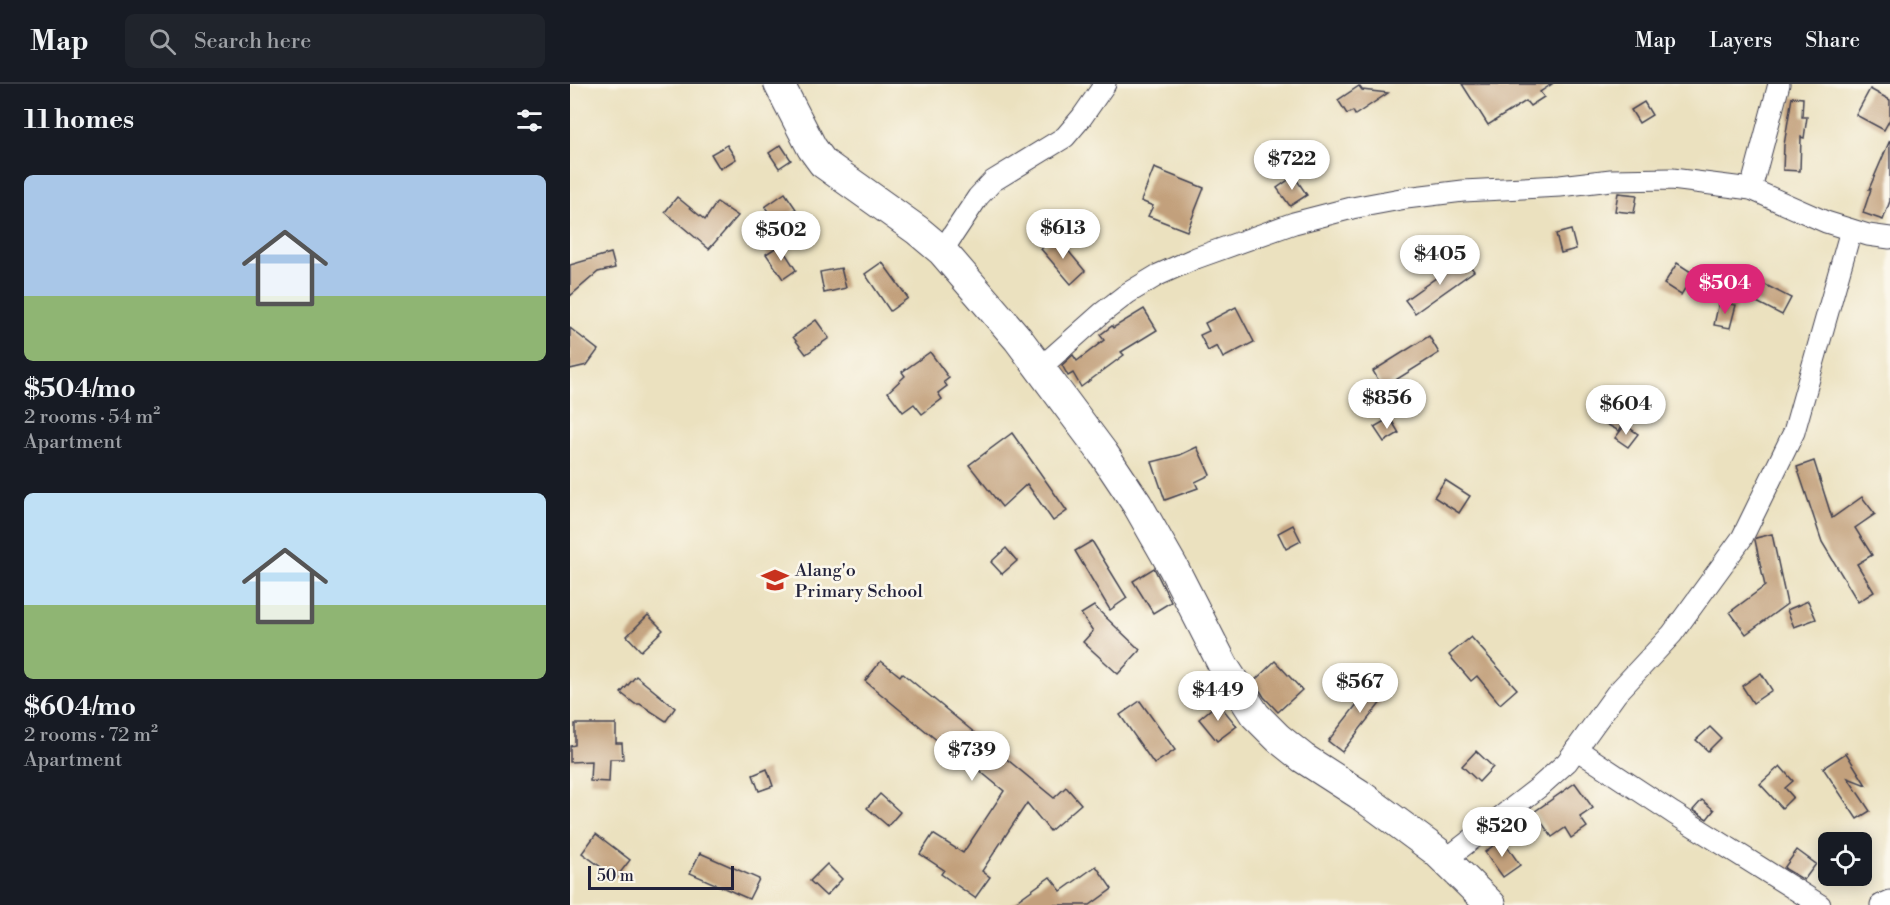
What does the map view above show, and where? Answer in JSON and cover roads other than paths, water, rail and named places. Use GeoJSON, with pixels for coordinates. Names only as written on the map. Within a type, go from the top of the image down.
{"type":"FeatureCollection","features":[{"type":"Feature","properties":{"kind":"street"},"geometry":{"type":"LineString","coordinates":[[779,84],[812,148],[823,163],[942,251],[1040,368],[1103,453],[1137,504],[1173,567],[1224,667],[1255,715],[1303,758],[1359,794],[1445,860],[1491,905]]}},
{"type":"Feature","properties":{"kind":"street"},"geometry":{"type":"LineString","coordinates":[[942,251],[978,197],[993,181],[1065,137],[1105,84]]}},
{"type":"Feature","properties":{"kind":"street"},"geometry":{"type":"LineString","coordinates":[[1751,189],[1779,84]]}},
{"type":"Feature","properties":{"kind":"street"},"geometry":{"type":"LineString","coordinates":[[1040,368],[1102,313],[1128,293],[1158,275],[1196,258],[1294,223],[1352,208],[1406,198],[1463,191],[1560,186],[1611,180],[1672,179],[1751,189],[1826,222],[1868,235],[1890,238]]}},
{"type":"Feature","properties":{"kind":"street"},"geometry":{"type":"LineString","coordinates":[[1445,860],[1538,788],[1567,762],[1616,694],[1672,634],[1742,538],[1794,432],[1851,230]]}},
{"type":"Feature","properties":{"kind":"street"},"geometry":{"type":"LineString","coordinates":[[1576,749],[1820,905]]}},
{"type":"Feature","properties":{"kind":"street"},"geometry":{"type":"LineString","coordinates":[[1881,905],[1890,901]]}},
{"type":"Feature","properties":{"kind":"place","name":"Alang'o Primary School"},"geometry":{"type":"Point","coordinates":[775,580]}}]}
